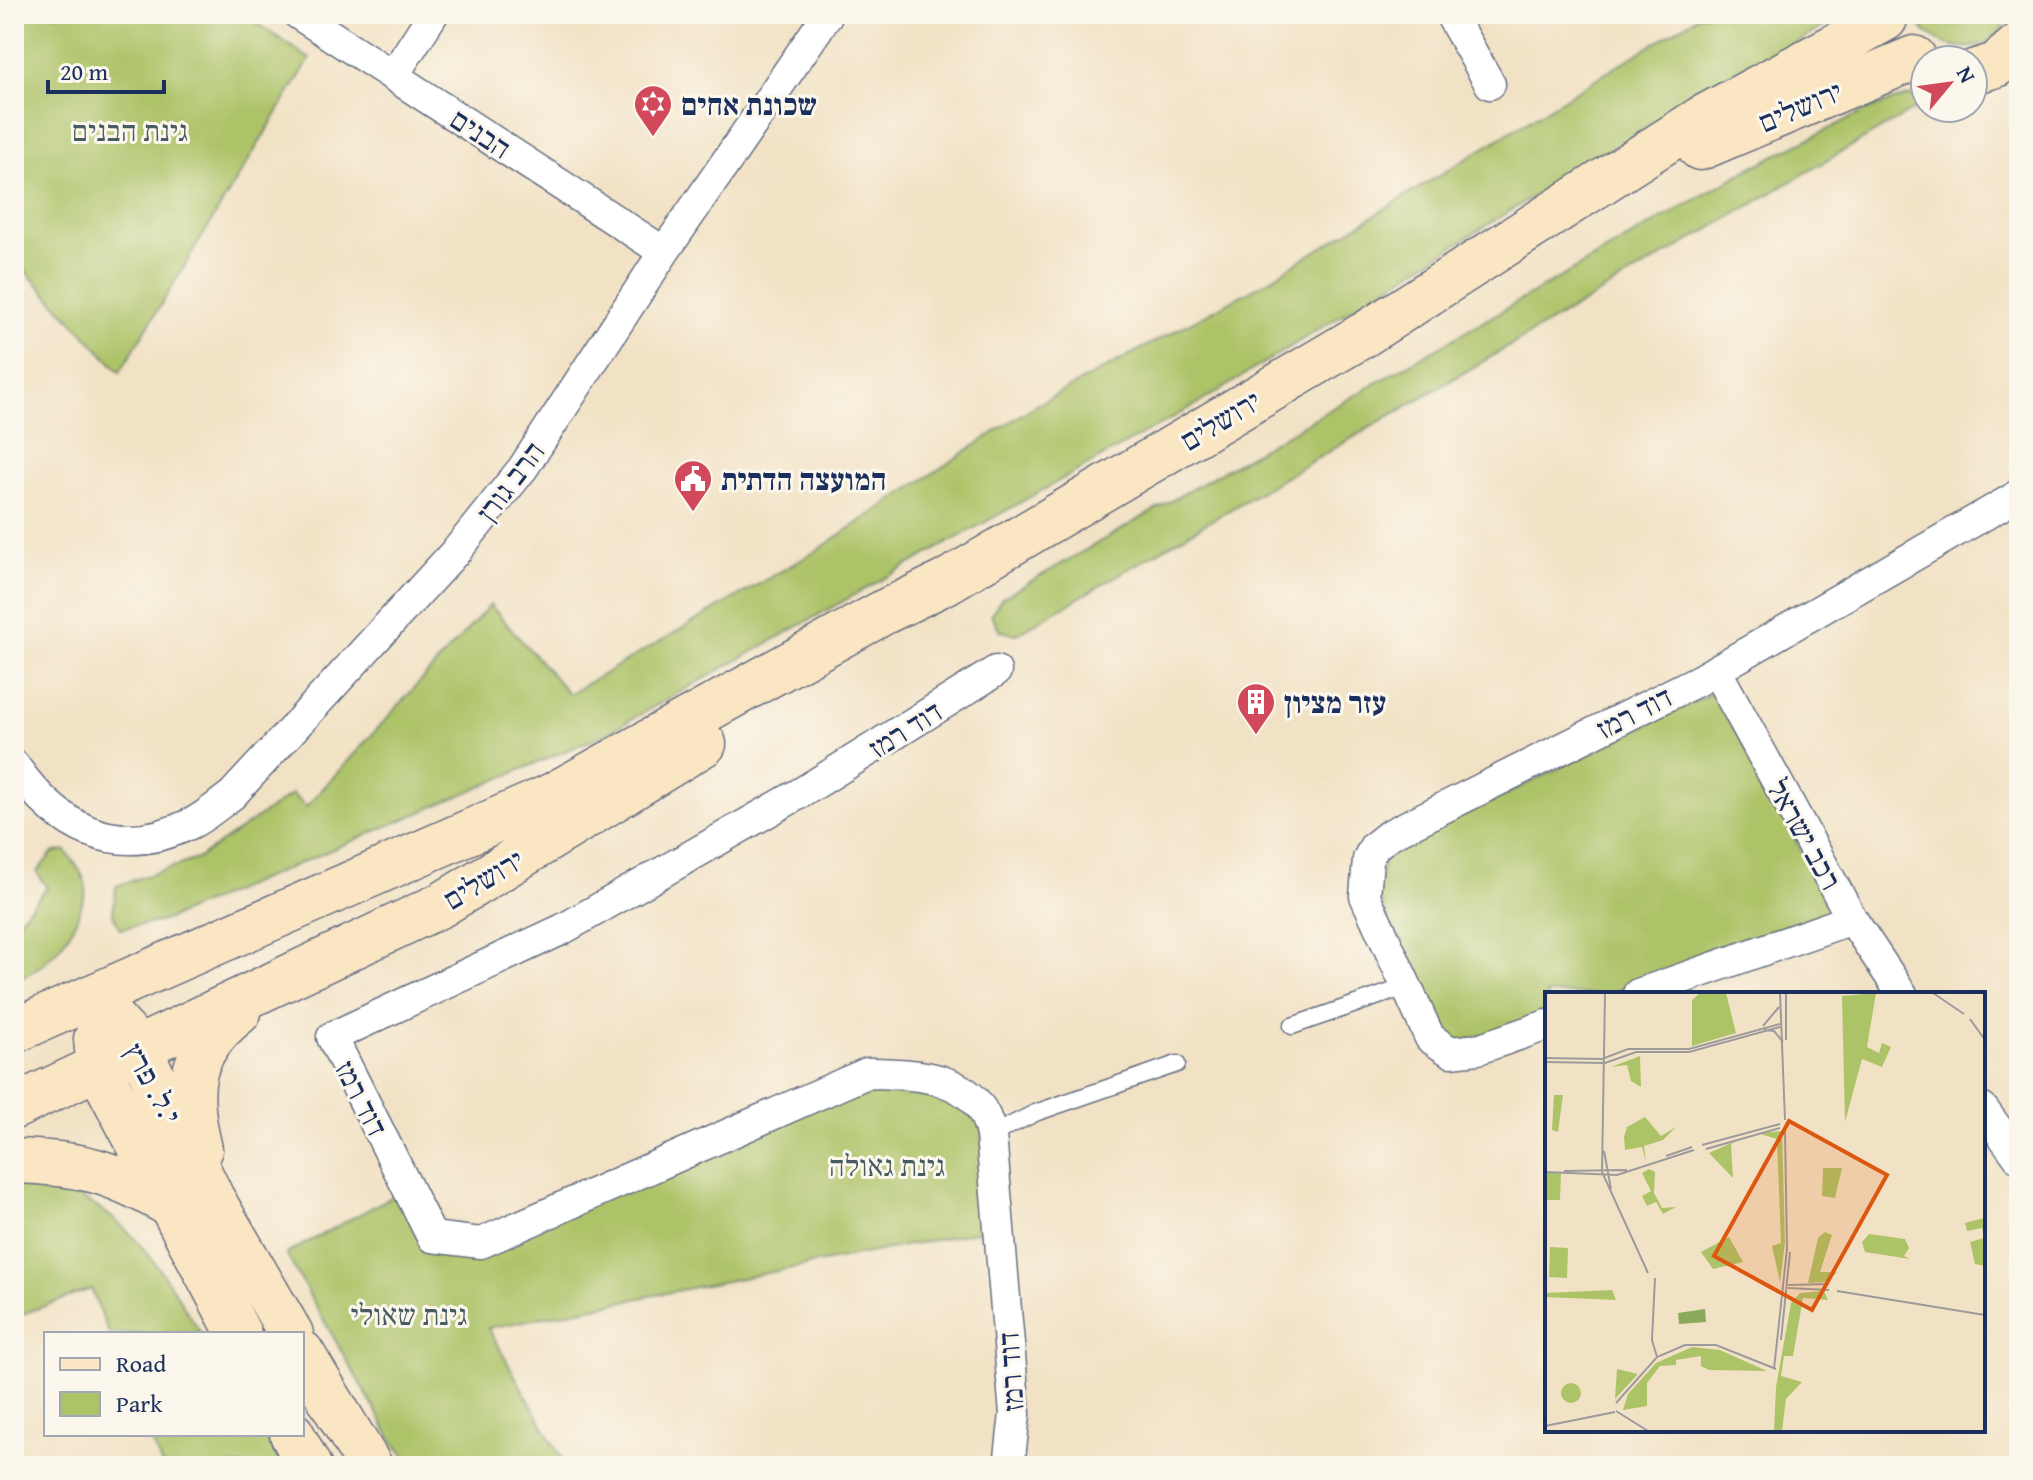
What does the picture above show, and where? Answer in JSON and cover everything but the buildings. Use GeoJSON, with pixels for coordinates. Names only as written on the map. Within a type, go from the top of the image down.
{"type":"FeatureCollection","features":[{"type":"Feature","properties":{"kind":"main road"},"geometry":{"type":"LineString","coordinates":[[1885,17],[1896,41],[1909,53]]}},
{"type":"Feature","properties":{"kind":"main road","name":"ירושלים"},"geometry":{"type":"LineString","coordinates":[[14,1031],[549,797],[884,612],[921,596],[1365,334],[1702,118],[1885,17]]}},
{"type":"Feature","properties":{"kind":"main road"},"geometry":{"type":"LineString","coordinates":[[1989,67],[1996,65],[2019,45]]}},
{"type":"Feature","properties":{"kind":"main road","name":"ירושלים"},"geometry":{"type":"LineString","coordinates":[[1515,239],[1713,142],[1909,66]]}},
{"type":"Feature","properties":{"kind":"main road","name":"ירושלים"},"geometry":{"type":"LineString","coordinates":[[14,1107],[441,905],[649,780],[888,625],[921,596]]}},
{"type":"Feature","properties":{"kind":"main road"},"geometry":{"type":"LineString","coordinates":[[212,1198],[196,1134],[195,1065],[204,1044],[272,985]]}},
{"type":"Feature","properties":{"kind":"main road","name":"י.ל. פרץ"},"geometry":{"type":"LineString","coordinates":[[92,997],[139,1048],[212,1198],[290,1332]]}},
{"type":"Feature","properties":{"kind":"main road","name":"י.ל. פרץ"},"geometry":{"type":"LineString","coordinates":[[92,997],[99,1069],[167,1203],[238,1332]]}},
{"type":"Feature","properties":{"kind":"main road"},"geometry":{"type":"LineString","coordinates":[[14,1161],[89,1166],[167,1203]]}},
{"type":"Feature","properties":{"kind":"main road"},"geometry":{"type":"LineString","coordinates":[[304,1356],[370,1466]]}},
{"type":"Feature","properties":{"kind":"main road"},"geometry":{"type":"LineString","coordinates":[[293,1436],[309,1466]]}},
{"type":"Feature","properties":{"kind":"street","name":"הבנים"},"geometry":{"type":"LineString","coordinates":[[298,14],[664,252]]}},
{"type":"Feature","properties":{"kind":"street"},"geometry":{"type":"LineString","coordinates":[[393,76],[433,14]]}},
{"type":"Feature","properties":{"kind":"street","name":"הרב גורן"},"geometry":{"type":"LineString","coordinates":[[14,765],[37,798],[68,822],[99,837],[150,837],[191,824],[232,795],[458,549],[523,468],[664,252],[828,14]]}},
{"type":"Feature","properties":{"kind":"street"},"geometry":{"type":"LineString","coordinates":[[1450,14],[1490,84]]}},
{"type":"Feature","properties":{"kind":"street","name":"דוד רמז"},"geometry":{"type":"LineString","coordinates":[[1545,1026],[1478,1049],[1451,1052],[1430,1038],[1365,896],[1368,859],[1374,847],[1389,835],[1716,670],[2019,495]]}},
{"type":"Feature","properties":{"kind":"street","name":"רכב ישראל"},"geometry":{"type":"LineString","coordinates":[[1716,670],[1852,919],[1901,992]]}},
{"type":"Feature","properties":{"kind":"street","name":"דוד רמז"},"geometry":{"type":"LineString","coordinates":[[996,671],[804,791],[563,929],[332,1037],[432,1237],[481,1243],[867,1073],[925,1075],[953,1084],[972,1097],[988,1119],[991,1135],[1015,1414],[1009,1466]]}},
{"type":"Feature","properties":{"kind":"street"},"geometry":{"type":"LineString","coordinates":[[1644,992],[1852,919]]}},
{"type":"Feature","properties":{"kind":"street"},"geometry":{"type":"LineString","coordinates":[[1985,1112],[2019,1158]]}},
{"type":"Feature","properties":{"kind":"lane"},"geometry":{"type":"LineString","coordinates":[[1292,1026],[1405,987]]}},
{"type":"Feature","properties":{"kind":"lane"},"geometry":{"type":"LineString","coordinates":[[991,1135],[1035,1113],[1177,1064]]}},
{"type":"Feature","properties":{"kind":"green space","name":"גינת הבנים"},"geometry":{"type":"Polygon","coordinates":[[[14,14],[243,14],[310,59],[120,372],[14,259],[14,14]]]}},
{"type":"Feature","properties":{"kind":"green space"},"geometry":{"type":"Polygon","coordinates":[[[1702,14],[1847,14],[1672,111],[1199,403],[603,735],[163,921],[120,929],[113,914],[116,886],[197,859],[292,794],[306,807],[490,605],[569,694],[816,551],[1031,408],[1259,286],[1702,14]]]}},
{"type":"Feature","properties":{"kind":"green space"},"geometry":{"type":"Polygon","coordinates":[[[1911,14],[2010,14],[2001,30],[1980,44],[1948,44],[1921,27],[1911,14]]]}},
{"type":"Feature","properties":{"kind":"green space"},"geometry":{"type":"Polygon","coordinates":[[[1909,96],[1909,112],[1017,634],[1000,631],[991,614],[1002,598],[1754,166],[1869,109],[1909,96]]]}},
{"type":"Feature","properties":{"kind":"green space"},"geometry":{"type":"Polygon","coordinates":[[[1714,692],[1836,913],[1613,992],[1545,992],[1545,1016],[1457,1043],[1436,1027],[1378,896],[1383,861],[1397,848],[1714,692]]]}},
{"type":"Feature","properties":{"kind":"green space"},"geometry":{"type":"Polygon","coordinates":[[[65,850],[81,872],[86,888],[76,919],[56,951],[14,982],[14,925],[47,888],[37,872],[52,853],[65,850]]]}},
{"type":"Feature","properties":{"kind":"green space","name":"גינת גאולה"},"geometry":{"type":"Polygon","coordinates":[[[870,1082],[951,1091],[981,1123],[990,1229],[488,1328],[566,1466],[413,1466],[394,1443],[286,1254],[404,1190],[432,1240],[482,1247],[870,1082]]]}},
{"type":"Feature","properties":{"kind":"green space"},"geometry":{"type":"Polygon","coordinates":[[[14,1183],[49,1187],[79,1197],[105,1212],[148,1254],[200,1332],[108,1332],[91,1289],[14,1317],[14,1183]]]}},
{"type":"Feature","properties":{"kind":"green space"},"geometry":{"type":"Polygon","coordinates":[[[150,1436],[264,1436],[282,1466],[162,1466],[150,1436]]]}},
{"type":"Feature","properties":{"kind":"place","name":"שכונת אחים"},"geometry":{"type":"Point","coordinates":[653,138]}},
{"type":"Feature","properties":{"kind":"place","name":"המועצה הדתית"},"geometry":{"type":"Point","coordinates":[693,513]}},
{"type":"Feature","properties":{"kind":"place","name":"עזר מציון"},"geometry":{"type":"Point","coordinates":[1256,736]}},
{"type":"Feature","properties":{"kind":"park label","name":"גינת שאולי"},"geometry":{"type":"Point","coordinates":[409,1314]}}]}
